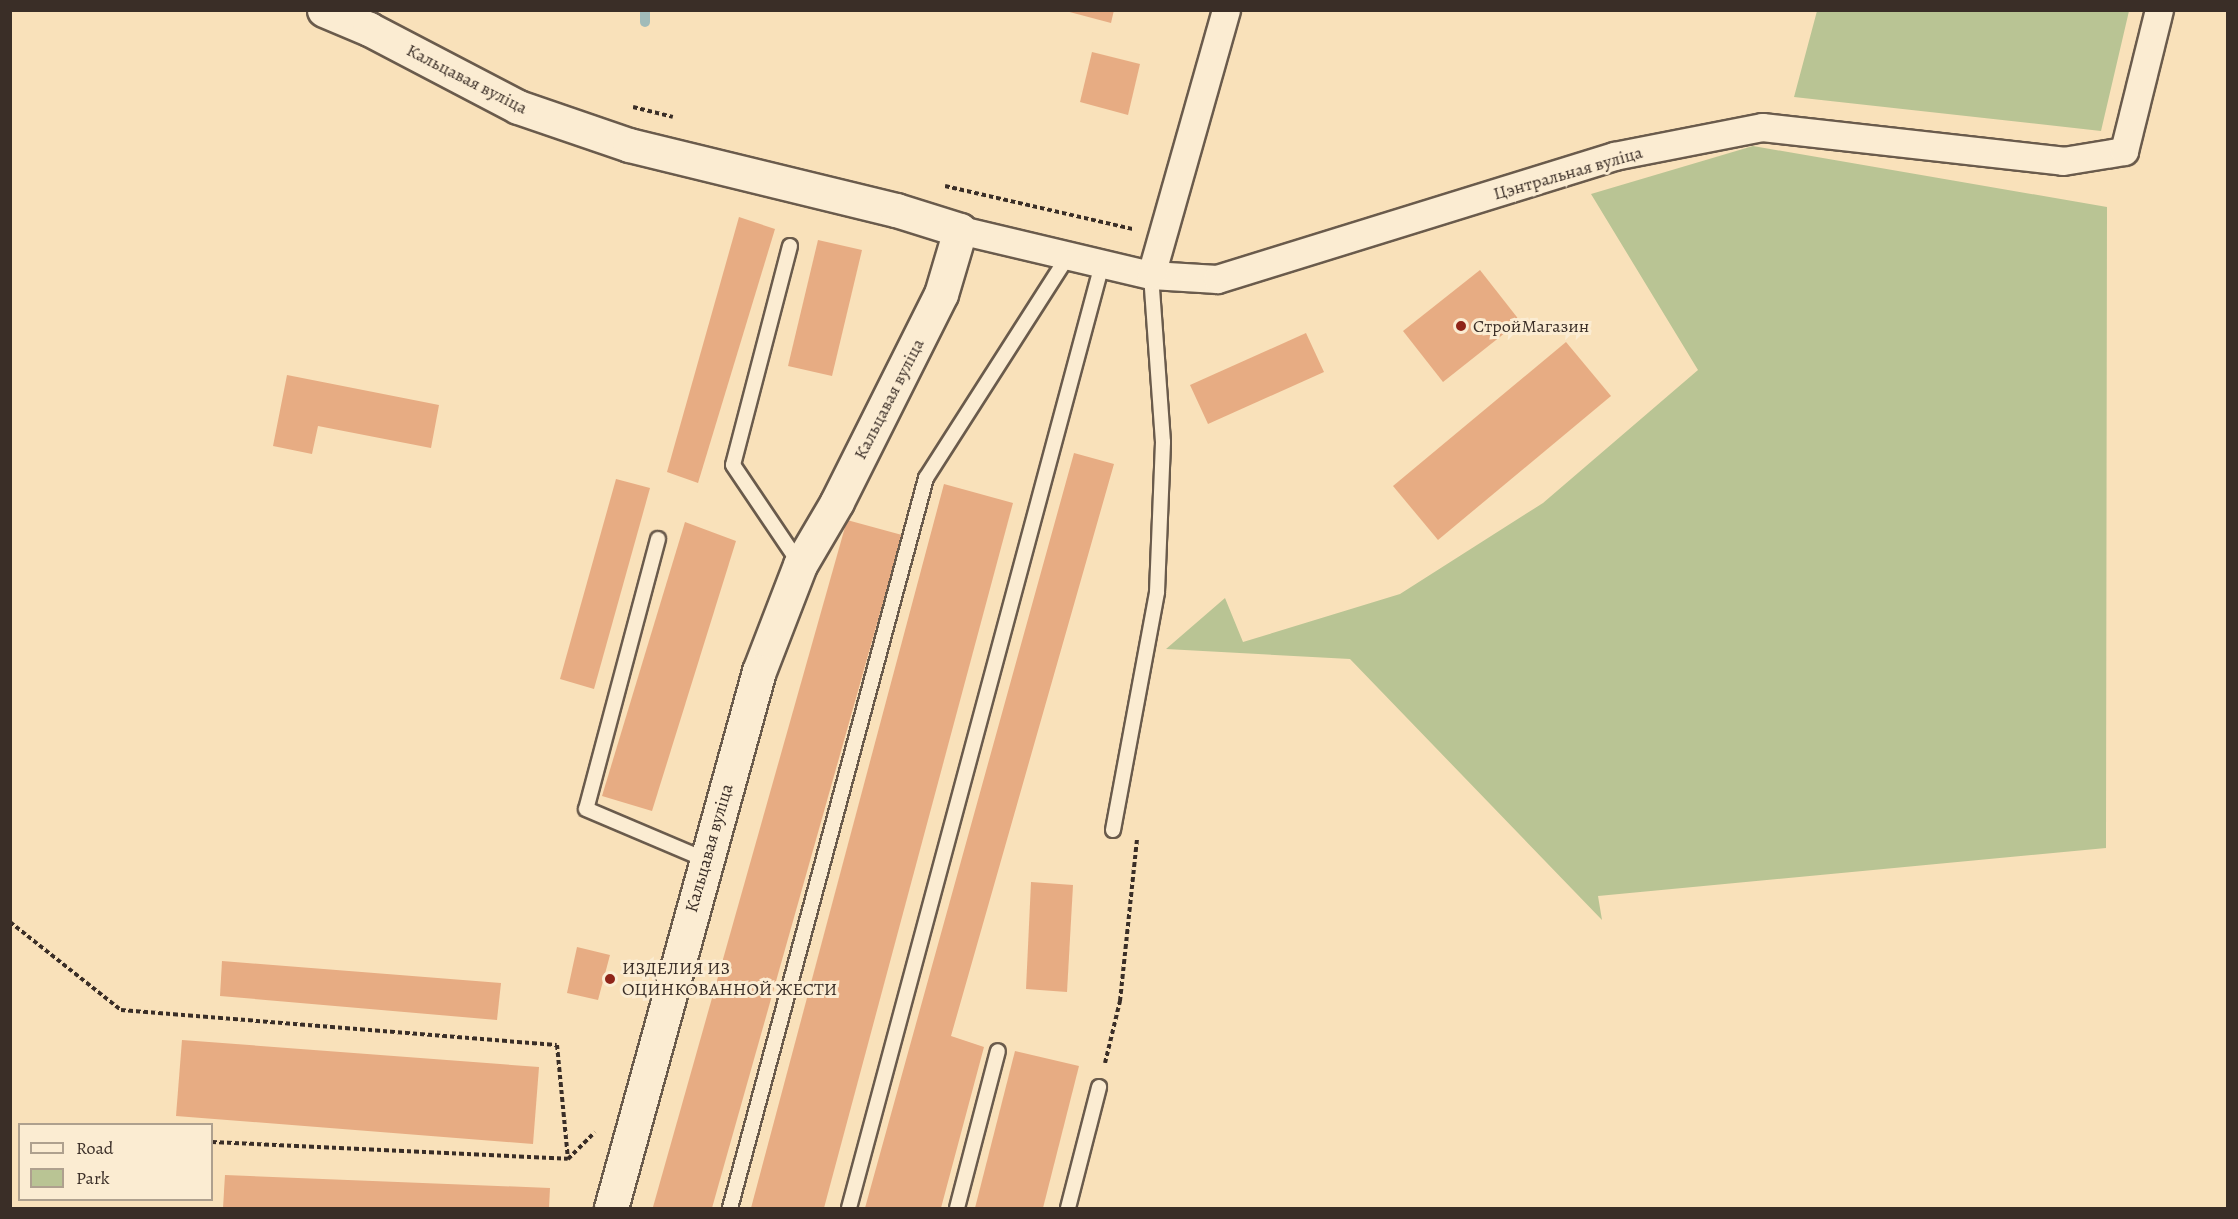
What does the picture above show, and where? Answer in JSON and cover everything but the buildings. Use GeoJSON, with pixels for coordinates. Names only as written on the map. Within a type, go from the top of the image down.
{"type":"FeatureCollection","features":[{"type":"Feature","properties":{"kind":"street","name":"Кальцавая вуліца"},"geometry":{"type":"LineString","coordinates":[[324,10],[369,29],[518,107],[607,138],[960,230],[941,294],[837,502],[800,565],[759,671],[611,1209]]}},
{"type":"Feature","properties":{"kind":"street"},"geometry":{"type":"LineString","coordinates":[[960,230],[1103,261],[1151,275],[1160,234],[1226,10]]}},
{"type":"Feature","properties":{"kind":"street","name":"Цэнтральная вуліца"},"geometry":{"type":"LineString","coordinates":[[1151,275],[1217,279],[1614,156],[1762,128],[2063,161],[2124,152],[2159,10]]}},
{"type":"Feature","properties":{"kind":"lane"},"geometry":{"type":"LineString","coordinates":[[790,246],[733,465],[800,565]]}},
{"type":"Feature","properties":{"kind":"lane"},"geometry":{"type":"LineString","coordinates":[[730,1209],[926,478],[1069,254]]}},
{"type":"Feature","properties":{"kind":"lane"},"geometry":{"type":"LineString","coordinates":[[849,1209],[1103,261]]}},
{"type":"Feature","properties":{"kind":"lane"},"geometry":{"type":"LineString","coordinates":[[1113,830],[1156,592],[1163,442],[1151,275]]}},
{"type":"Feature","properties":{"kind":"lane"},"geometry":{"type":"LineString","coordinates":[[658,539],[586,809],[706,860]]}},
{"type":"Feature","properties":{"kind":"lane"},"geometry":{"type":"LineString","coordinates":[[957,1209],[998,1051]]}},
{"type":"Feature","properties":{"kind":"lane"},"geometry":{"type":"LineString","coordinates":[[1068,1209],[1099,1087]]}},
{"type":"Feature","properties":{"kind":"path"},"geometry":{"type":"LineString","coordinates":[[627,106],[684,120]]}},
{"type":"Feature","properties":{"kind":"path"},"geometry":{"type":"LineString","coordinates":[[935,184],[1160,234]]}},
{"type":"Feature","properties":{"kind":"path"},"geometry":{"type":"LineString","coordinates":[[1099,1087],[1120,1001],[1137,837]]}},
{"type":"Feature","properties":{"kind":"path"},"geometry":{"type":"LineString","coordinates":[[10,922],[121,1010],[183,1017],[557,1045],[568,1160]]}},
{"type":"Feature","properties":{"kind":"path"},"geometry":{"type":"LineString","coordinates":[[213,1142],[568,1160],[599,1128]]}},
{"type":"Feature","properties":{"kind":"green space"},"geometry":{"type":"Polygon","coordinates":[[[1817,10],[2129,11],[2101,131],[1794,97],[1817,10]]]}},
{"type":"Feature","properties":{"kind":"green space"},"geometry":{"type":"Polygon","coordinates":[[[1753,146],[2107,207],[2106,848],[1598,896],[1602,920],[1350,659],[1166,649],[1225,598],[1243,642],[1400,594],[1543,503],[1698,370],[1591,194],[1753,146]]]}},
{"type":"Feature","properties":{"kind":"waterway"},"geometry":{"type":"LineString","coordinates":[[645,10],[645,22]]}},
{"type":"Feature","properties":{"kind":"place","name":"СтройМагазин"},"geometry":{"type":"Point","coordinates":[1461,326]}},
{"type":"Feature","properties":{"kind":"place","name":"ИЗДЕЛИЯ ИЗ ОЦИНКОВАННОЙ ЖЕСТИ"},"geometry":{"type":"Point","coordinates":[610,979]}}]}
